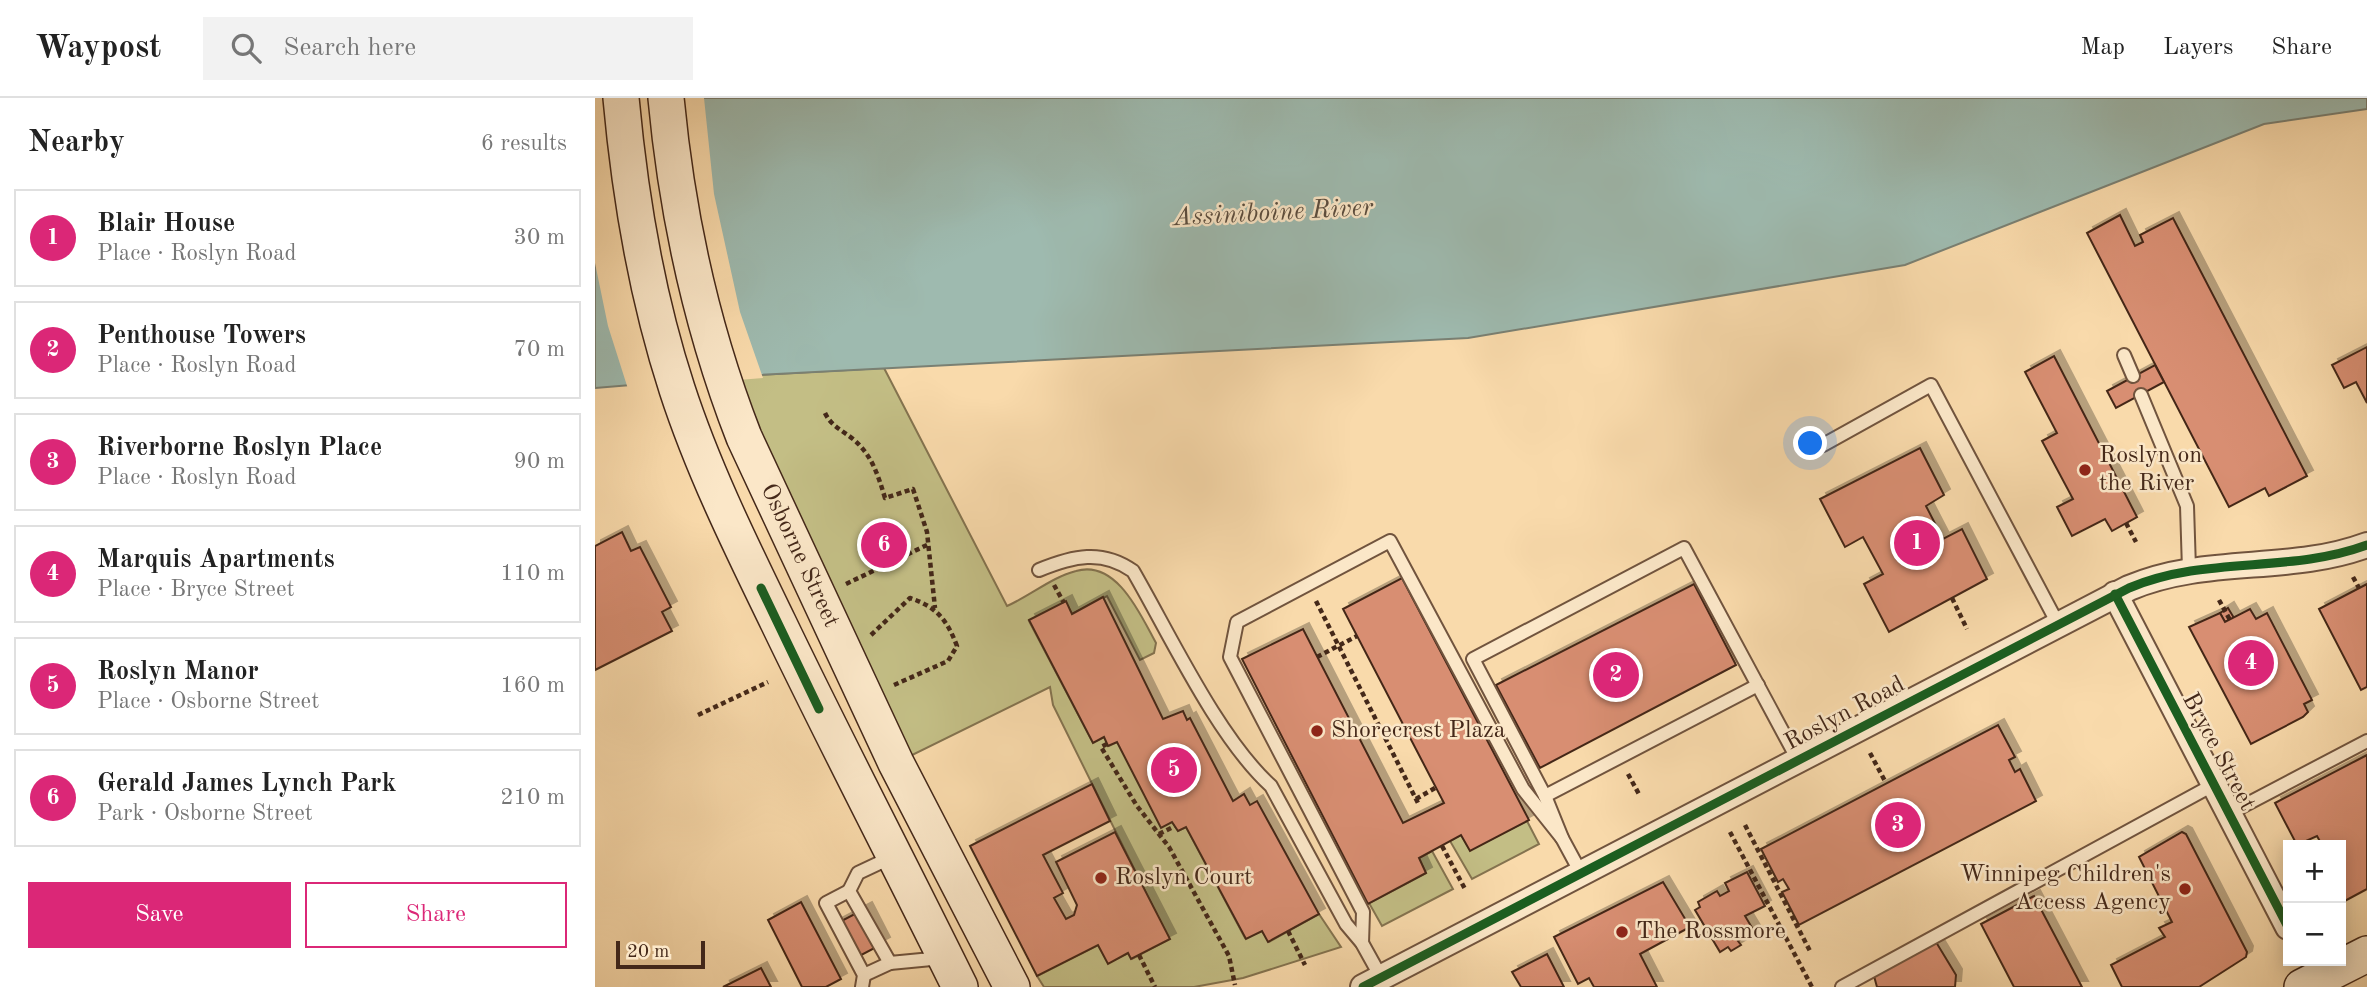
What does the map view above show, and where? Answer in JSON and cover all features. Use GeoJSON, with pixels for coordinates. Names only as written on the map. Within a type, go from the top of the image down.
{"type":"FeatureCollection","features":[{"type":"Feature","properties":{"kind":"main road","name":"Osborne Street"},"geometry":{"type":"LineString","coordinates":[[621,98],[638,237],[666,354],[708,471],[761,588],[892,857],[953,973]]}},
{"type":"Feature","properties":{"kind":"main road","name":"Osborne Street"},"geometry":{"type":"LineString","coordinates":[[666,98],[680,214],[710,342],[744,437],[803,568],[925,821],[1012,987]]}},
{"type":"Feature","properties":{"kind":"main road"},"geometry":{"type":"LineString","coordinates":[[2308,976],[2367,954]]}},
{"type":"Feature","properties":{"kind":"street","name":"Roslyn Road"},"geometry":{"type":"LineString","coordinates":[[1372,983],[2115,594],[2155,578],[2189,569],[2290,562],[2367,545]]}},
{"type":"Feature","properties":{"kind":"street","name":"Bryce Street"},"geometry":{"type":"LineString","coordinates":[[2115,594],[2283,918]]}},
{"type":"Feature","properties":{"kind":"lane"},"geometry":{"type":"LineString","coordinates":[[2124,355],[2133,376]]}},
{"type":"Feature","properties":{"kind":"lane"},"geometry":{"type":"LineString","coordinates":[[1823,445],[1931,385],[2058,624]]}},
{"type":"Feature","properties":{"kind":"lane"},"geometry":{"type":"LineString","coordinates":[[2141,395],[2187,506],[2189,569]]}},
{"type":"Feature","properties":{"kind":"lane"},"geometry":{"type":"LineString","coordinates":[[1372,983],[1362,943],[1363,912],[1230,657],[1237,622],[1389,541],[1523,789],[1562,838]]}},
{"type":"Feature","properties":{"kind":"lane"},"geometry":{"type":"LineString","coordinates":[[1582,874],[1562,838],[1537,780],[1473,659],[1684,548],[1798,760]]}},
{"type":"Feature","properties":{"kind":"lane"},"geometry":{"type":"LineString","coordinates":[[1039,570],[1072,558],[1093,555],[1113,559],[1133,571],[1209,704],[1255,772],[1271,786],[1346,923],[1362,943]]}},
{"type":"Feature","properties":{"kind":"lane"},"geometry":{"type":"LineString","coordinates":[[1545,796],[1758,685]]}},
{"type":"Feature","properties":{"kind":"lane"},"geometry":{"type":"LineString","coordinates":[[2228,814],[2367,741]]}},
{"type":"Feature","properties":{"kind":"lane"},"geometry":{"type":"LineString","coordinates":[[1842,987],[2214,785]]}},
{"type":"Feature","properties":{"kind":"lane"},"geometry":{"type":"LineString","coordinates":[[892,857],[858,873],[849,891],[826,903],[863,981],[890,963],[953,973]]}},
{"type":"Feature","properties":{"kind":"lane"},"geometry":{"type":"LineString","coordinates":[[849,891],[890,963]]}},
{"type":"Feature","properties":{"kind":"path"},"geometry":{"type":"LineString","coordinates":[[825,413],[829,422],[865,452],[876,468],[885,498],[913,489],[929,544],[935,608],[949,627],[957,646],[948,661],[887,688]]}},
{"type":"Feature","properties":{"kind":"path"},"geometry":{"type":"LineString","coordinates":[[2126,523],[2136,542]]}},
{"type":"Feature","properties":{"kind":"path"},"geometry":{"type":"LineString","coordinates":[[842,586],[929,544]]}},
{"type":"Feature","properties":{"kind":"path"},"geometry":{"type":"LineString","coordinates":[[2353,577],[2359,588]]}},
{"type":"Feature","properties":{"kind":"path"},"geometry":{"type":"LineString","coordinates":[[1312,594],[1419,805]]}},
{"type":"Feature","properties":{"kind":"path"},"geometry":{"type":"LineString","coordinates":[[866,640],[910,598],[935,608]]}},
{"type":"Feature","properties":{"kind":"path"},"geometry":{"type":"LineString","coordinates":[[1952,598],[1967,629]]}},
{"type":"Feature","properties":{"kind":"path"},"geometry":{"type":"LineString","coordinates":[[2219,600],[2230,620]]}},
{"type":"Feature","properties":{"kind":"path"},"geometry":{"type":"LineString","coordinates":[[1317,657],[1357,636]]}},
{"type":"Feature","properties":{"kind":"path"},"geometry":{"type":"LineString","coordinates":[[698,715],[768,682]]}},
{"type":"Feature","properties":{"kind":"path"},"geometry":{"type":"LineString","coordinates":[[1857,729],[1886,783]]}},
{"type":"Feature","properties":{"kind":"path"},"geometry":{"type":"LineString","coordinates":[[1107,744],[1101,747],[1118,778],[1159,834],[1224,947],[1232,964],[1235,985]]}},
{"type":"Feature","properties":{"kind":"path"},"geometry":{"type":"LineString","coordinates":[[1416,799],[1435,788]]}},
{"type":"Feature","properties":{"kind":"path"},"geometry":{"type":"LineString","coordinates":[[1159,834],[1175,825]]}},
{"type":"Feature","properties":{"kind":"path"},"geometry":{"type":"LineString","coordinates":[[1745,825],[1811,953]]}},
{"type":"Feature","properties":{"kind":"path"},"geometry":{"type":"LineString","coordinates":[[1730,832],[1812,987]]}},
{"type":"Feature","properties":{"kind":"path"},"geometry":{"type":"LineString","coordinates":[[1442,846],[1465,889]]}},
{"type":"Feature","properties":{"kind":"path"},"geometry":{"type":"LineString","coordinates":[[1287,932],[1305,965]]}},
{"type":"Feature","properties":{"kind":"path"},"geometry":{"type":"LineString","coordinates":[[1139,955],[1155,987]]}},
{"type":"Feature","properties":{"kind":"shaded area"},"geometry":{"type":"Polygon","coordinates":[[[884,368],[1007,606],[1058,578],[1076,571],[1091,570],[1104,573],[1115,581],[1135,605],[1156,643],[1154,653],[1140,660],[1107,596],[1072,614],[1029,621],[1093,743],[1104,737],[1109,746],[1117,742],[1178,831],[1186,827],[1245,938],[1262,931],[1269,942],[1319,914],[1341,947],[1243,978],[1194,987],[1044,987],[1037,976],[1098,945],[1108,963],[1128,953],[1132,959],[1169,939],[1053,705],[1050,687],[896,763],[803,568],[740,376],[884,368]]]}},
{"type":"Feature","properties":{"kind":"shaded area"},"geometry":{"type":"Polygon","coordinates":[[[1527,821],[1539,844],[1472,879],[1450,841],[1461,835],[1470,850],[1527,821]]]}},
{"type":"Feature","properties":{"kind":"shaded area"},"geometry":{"type":"Polygon","coordinates":[[[1432,851],[1453,889],[1382,926],[1369,903],[1426,873],[1419,858],[1432,851]]]}},
{"type":"Feature","properties":{"kind":"water","name":"Assiniboine River"},"geometry":{"type":"Polygon","coordinates":[[[677,98],[2367,98],[2367,109],[2264,124],[1905,265],[1468,338],[740,376],[595,388],[595,114],[677,98]]]}},
{"type":"Feature","properties":{"kind":"pier"},"geometry":{"type":"Polygon","coordinates":[[[658,98],[704,98],[714,194],[740,312],[763,378],[628,389],[608,326],[595,263],[595,110],[658,98]]]}},
{"type":"Feature","properties":{"kind":"building"},"geometry":{"type":"Polygon","coordinates":[[[2120,215],[2135,246],[2143,242],[2140,235],[2173,218],[2307,476],[2269,496],[2265,488],[2229,507],[2087,233],[2120,215]]]}},
{"type":"Feature","properties":{"kind":"building"},"geometry":{"type":"Polygon","coordinates":[[[2367,347],[2367,403],[2356,382],[2344,388],[2332,365],[2367,347]]]}},
{"type":"Feature","properties":{"kind":"building","name":"Roslyn on the River"},"geometry":{"type":"Polygon","coordinates":[[[2054,356],[2137,517],[2112,531],[2105,519],[2072,536],[2057,507],[2073,499],[2042,441],[2057,433],[2025,372],[2054,356]]]}},
{"type":"Feature","properties":{"kind":"building"},"geometry":{"type":"Polygon","coordinates":[[[2155,365],[2164,382],[2116,408],[2107,391],[2155,365]]]}},
{"type":"Feature","properties":{"kind":"building"},"geometry":{"type":"Polygon","coordinates":[[[1920,448],[1944,495],[1926,506],[1943,539],[1962,529],[1987,579],[1889,632],[1864,584],[1883,574],[1863,537],[1845,547],[1820,499],[1920,448]]]}},
{"type":"Feature","properties":{"kind":"building"},"geometry":{"type":"Polygon","coordinates":[[[622,532],[631,551],[640,547],[671,607],[662,612],[672,631],[595,670],[595,546],[622,532]]]}},
{"type":"Feature","properties":{"kind":"building","name":"Shorecrest Plaza"},"geometry":{"type":"Polygon","coordinates":[[[1402,578],[1529,820],[1470,851],[1461,835],[1419,858],[1426,873],[1368,904],[1242,659],[1303,629],[1403,823],[1444,803],[1343,609],[1402,578]]]}},
{"type":"Feature","properties":{"kind":"building"},"geometry":{"type":"Polygon","coordinates":[[[1694,584],[1736,665],[1540,768],[1496,685],[1694,584]]]}},
{"type":"Feature","properties":{"kind":"building"},"geometry":{"type":"Polygon","coordinates":[[[2367,584],[2367,687],[2361,690],[2319,609],[2367,584]]]}},
{"type":"Feature","properties":{"kind":"building"},"geometry":{"type":"Polygon","coordinates":[[[1103,597],[1163,719],[1183,711],[1187,720],[1190,718],[1233,801],[1244,794],[1250,805],[1257,801],[1319,914],[1268,942],[1262,931],[1246,939],[1186,827],[1178,831],[1172,822],[1161,828],[1117,742],[1108,746],[1104,737],[1093,743],[1029,620],[1066,601],[1072,614],[1103,597]]]}},
{"type":"Feature","properties":{"kind":"building"},"geometry":{"type":"Polygon","coordinates":[[[2228,608],[2234,618],[2225,622],[2220,613],[2228,608]]]}},
{"type":"Feature","properties":{"kind":"building"},"geometry":{"type":"Polygon","coordinates":[[[2250,609],[2256,619],[2267,613],[2312,700],[2304,704],[2308,712],[2303,717],[2251,744],[2189,627],[2220,613],[2225,622],[2250,609]]]}},
{"type":"Feature","properties":{"kind":"building"},"geometry":{"type":"Polygon","coordinates":[[[1998,725],[2015,757],[2009,760],[2015,772],[2020,769],[2036,801],[1799,925],[1782,892],[1789,889],[1783,879],[1778,882],[1761,849],[1998,725]]]}},
{"type":"Feature","properties":{"kind":"building"},"geometry":{"type":"Polygon","coordinates":[[[2367,755],[2367,889],[2346,900],[2346,840],[2319,840],[2317,836],[2308,840],[2294,840],[2275,803],[2367,755]]]}},
{"type":"Feature","properties":{"kind":"building","name":"Roslyn Court"},"geometry":{"type":"Polygon","coordinates":[[[1092,784],[1110,821],[1043,855],[1063,893],[1054,898],[1066,919],[1074,915],[1077,905],[1056,862],[1115,832],[1170,939],[1131,959],[1128,953],[1108,964],[1098,945],[1037,976],[970,846],[1092,784]]]}},
{"type":"Feature","properties":{"kind":"building","name":"Winnipeg Children's Access Agency"},"geometry":{"type":"Polygon","coordinates":[[[2182,832],[2186,834],[2247,952],[2246,957],[2199,987],[2122,987],[2111,965],[2165,937],[2159,928],[2172,922],[2139,857],[2182,832]]]}},
{"type":"Feature","properties":{"kind":"building"},"geometry":{"type":"Polygon","coordinates":[[[1747,872],[1765,906],[1745,916],[1754,931],[1738,941],[1741,945],[1731,951],[1728,947],[1720,952],[1695,910],[1700,907],[1698,902],[1717,891],[1720,896],[1729,891],[1725,883],[1747,872]]]}},
{"type":"Feature","properties":{"kind":"building","name":"The Rossmore"},"geometry":{"type":"Polygon","coordinates":[[[1663,882],[1690,927],[1640,954],[1657,987],[1594,987],[1589,978],[1578,984],[1554,937],[1663,882]]]}},
{"type":"Feature","properties":{"kind":"building"},"geometry":{"type":"Polygon","coordinates":[[[2034,896],[2082,987],[2014,987],[1981,924],[2034,896]]]}},
{"type":"Feature","properties":{"kind":"building"},"geometry":{"type":"Polygon","coordinates":[[[801,902],[841,979],[826,987],[802,987],[768,920],[801,902]]]}},
{"type":"Feature","properties":{"kind":"building"},"geometry":{"type":"Polygon","coordinates":[[[866,908],[884,943],[850,961],[832,926],[866,908]]]}},
{"type":"Feature","properties":{"kind":"building"},"geometry":{"type":"Polygon","coordinates":[[[1936,942],[1956,975],[1955,987],[1877,987],[1874,976],[1936,942]]]}},
{"type":"Feature","properties":{"kind":"building"},"geometry":{"type":"Polygon","coordinates":[[[1547,954],[1564,987],[1521,987],[1512,972],[1547,954]]]}},
{"type":"Feature","properties":{"kind":"building"},"geometry":{"type":"Polygon","coordinates":[[[761,968],[771,987],[723,987],[761,968]]]}},
{"type":"Feature","properties":{"kind":"cycle path"},"geometry":{"type":"LineString","coordinates":[[1363,987],[2129,588],[2188,571],[2308,559],[2367,545]]}},
{"type":"Feature","properties":{"kind":"cycle path"},"geometry":{"type":"LineString","coordinates":[[761,588],[819,709]]}},
{"type":"Feature","properties":{"kind":"cycle path"},"geometry":{"type":"LineString","coordinates":[[2115,594],[2283,917]]}},
{"type":"Feature","properties":{"kind":"place","name":"Roslyn on the River"},"geometry":{"type":"Point","coordinates":[2085,470]}},
{"type":"Feature","properties":{"kind":"place","name":"Blair House"},"geometry":{"type":"Point","coordinates":[1917,543]}},
{"type":"Feature","properties":{"kind":"place","name":"Gerald James Lynch Park"},"geometry":{"type":"Point","coordinates":[884,545]}},
{"type":"Feature","properties":{"kind":"place","name":"Marquis Apartments"},"geometry":{"type":"Point","coordinates":[2251,663]}},
{"type":"Feature","properties":{"kind":"place","name":"Penthouse Towers"},"geometry":{"type":"Point","coordinates":[1616,675]}},
{"type":"Feature","properties":{"kind":"place","name":"Shorecrest Plaza"},"geometry":{"type":"Point","coordinates":[1317,731]}},
{"type":"Feature","properties":{"kind":"place","name":"Roslyn Manor"},"geometry":{"type":"Point","coordinates":[1174,770]}},
{"type":"Feature","properties":{"kind":"place","name":"Riverborne Roslyn Place"},"geometry":{"type":"Point","coordinates":[1898,825]}},
{"type":"Feature","properties":{"kind":"place","name":"Roslyn Court"},"geometry":{"type":"Point","coordinates":[1101,878]}},
{"type":"Feature","properties":{"kind":"place","name":"Winnipeg Children's Access Agency"},"geometry":{"type":"Point","coordinates":[2185,889]}},
{"type":"Feature","properties":{"kind":"place","name":"The Rossmore"},"geometry":{"type":"Point","coordinates":[1622,932]}}]}
